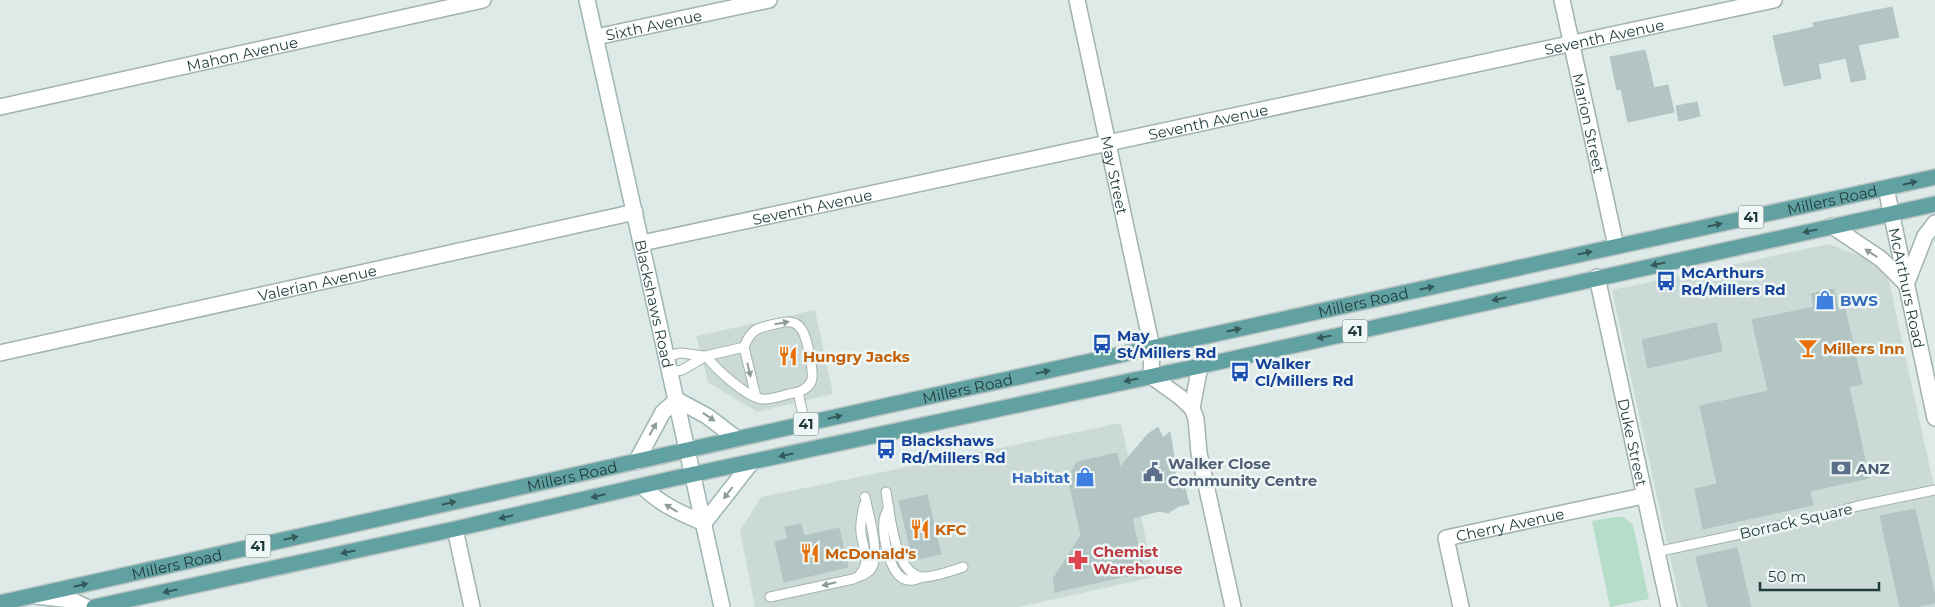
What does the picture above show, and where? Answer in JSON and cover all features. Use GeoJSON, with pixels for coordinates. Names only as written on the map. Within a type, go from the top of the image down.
{"type":"FeatureCollection","features":[{"type":"Feature","properties":{"kind":"main road","name":"Millers Road"},"geometry":{"type":"LineString","coordinates":[[0,603],[805,424],[1935,177]]}},
{"type":"Feature","properties":{"kind":"main road","name":"Millers Road"},"geometry":{"type":"LineString","coordinates":[[94,607],[455,529],[694,474],[1200,366],[1935,204]]}},
{"type":"Feature","properties":{"kind":"street","name":"Mahon Avenue"},"geometry":{"type":"LineString","coordinates":[[0,107],[482,0]]}},
{"type":"Feature","properties":{"kind":"street","name":"Blackshaws Road"},"geometry":{"type":"LineString","coordinates":[[588,0],[722,607]]}},
{"type":"Feature","properties":{"kind":"street","name":"Sixth Avenue"},"geometry":{"type":"LineString","coordinates":[[596,37],[769,0]]}},
{"type":"Feature","properties":{"kind":"street","name":"May Street"},"geometry":{"type":"LineString","coordinates":[[1077,0],[1152,348],[1151,376]]}},
{"type":"Feature","properties":{"kind":"street","name":"Marion Street"},"geometry":{"type":"LineString","coordinates":[[1562,0],[1616,246]]}},
{"type":"Feature","properties":{"kind":"street","name":"Seventh Avenue"},"geometry":{"type":"LineString","coordinates":[[642,243],[1774,0]]}},
{"type":"Feature","properties":{"kind":"street","name":"McArthurs Road"},"geometry":{"type":"LineString","coordinates":[[1886,188],[1935,418]]}},
{"type":"Feature","properties":{"kind":"street","name":"Valerian Avenue"},"geometry":{"type":"LineString","coordinates":[[0,353],[634,212]]}},
{"type":"Feature","properties":{"kind":"street"},"geometry":{"type":"LineString","coordinates":[[1832,226],[1881,259],[1906,284],[1925,236],[1935,223]]}},
{"type":"Feature","properties":{"kind":"street","name":"Duke Street"},"geometry":{"type":"LineString","coordinates":[[1597,277],[1669,607]]}},
{"type":"Feature","properties":{"kind":"street","name":"May Street"},"geometry":{"type":"LineString","coordinates":[[1152,348],[1168,372]]}},
{"type":"Feature","properties":{"kind":"street"},"geometry":{"type":"LineString","coordinates":[[1192,408],[1200,366]]}},
{"type":"Feature","properties":{"kind":"street"},"geometry":{"type":"LineString","coordinates":[[1151,376],[1192,408],[1196,419],[1199,453],[1232,607]]}},
{"type":"Feature","properties":{"kind":"street"},"geometry":{"type":"LineString","coordinates":[[636,462],[663,412],[677,400],[708,416],[736,440]]}},
{"type":"Feature","properties":{"kind":"street"},"geometry":{"type":"LineString","coordinates":[[642,486],[654,498],[672,509],[704,523],[750,463]]}},
{"type":"Feature","properties":{"kind":"street","name":"Cherry Avenue"},"geometry":{"type":"LineString","coordinates":[[1461,607],[1446,538],[1644,496]]}},
{"type":"Feature","properties":{"kind":"street"},"geometry":{"type":"LineString","coordinates":[[455,529],[472,607]]}},
{"type":"Feature","properties":{"kind":"street"},"geometry":{"type":"LineString","coordinates":[[34,596],[71,600],[86,607]]}},
{"type":"Feature","properties":{"kind":"lane"},"geometry":{"type":"LineString","coordinates":[[706,356],[722,375],[756,397],[764,399],[805,390],[812,378],[804,335],[800,326],[789,321],[758,328],[752,332],[744,347],[756,397]]}},
{"type":"Feature","properties":{"kind":"lane"},"geometry":{"type":"LineString","coordinates":[[667,356],[681,353],[706,356],[744,347]]}},
{"type":"Feature","properties":{"kind":"lane"},"geometry":{"type":"LineString","coordinates":[[671,372],[682,370],[706,356]]}},
{"type":"Feature","properties":{"kind":"lane"},"geometry":{"type":"LineString","coordinates":[[798,392],[805,424]]}},
{"type":"Feature","properties":{"kind":"lane","name":"Borrack Square"},"geometry":{"type":"LineString","coordinates":[[1656,552],[1811,520],[1858,506],[1935,490]]}},
{"type":"Feature","properties":{"kind":"lane"},"geometry":{"type":"LineString","coordinates":[[886,492],[896,544],[902,562],[912,573],[924,577],[963,567]]}},
{"type":"Feature","properties":{"kind":"lane"},"geometry":{"type":"LineString","coordinates":[[770,597],[853,579],[864,575],[872,567],[874,556],[872,534],[865,497]]}},
{"type":"Feature","properties":{"kind":"shaded area"},"geometry":{"type":"Polygon","coordinates":[[[1829,244],[1878,263],[1889,281],[1935,491],[1935,607],[1681,607],[1612,290],[1829,244]]]}},
{"type":"Feature","properties":{"kind":"shaded area"},"geometry":{"type":"Polygon","coordinates":[[[815,310],[833,394],[757,412],[708,382],[696,336],[815,310]]]}},
{"type":"Feature","properties":{"kind":"shaded area"},"geometry":{"type":"Polygon","coordinates":[[[1121,423],[1154,577],[1019,607],[755,607],[740,531],[761,497],[1121,423]]]}},
{"type":"Feature","properties":{"kind":"green space"},"geometry":{"type":"Polygon","coordinates":[[[1623,517],[1633,525],[1649,599],[1610,607],[1592,521],[1623,517]]]}},
{"type":"Feature","properties":{"kind":"building"},"geometry":{"type":"Polygon","coordinates":[[[1892,7],[1899,37],[1858,45],[1866,79],[1851,82],[1846,58],[1818,64],[1821,78],[1784,86],[1773,36],[1814,27],[1813,23],[1892,7]]]}},
{"type":"Feature","properties":{"kind":"building"},"geometry":{"type":"Polygon","coordinates":[[[1645,50],[1654,88],[1668,85],[1674,112],[1628,122],[1621,89],[1617,90],[1610,57],[1645,50]]]}},
{"type":"Feature","properties":{"kind":"building"},"geometry":{"type":"Polygon","coordinates":[[[1697,102],[1700,116],[1679,121],[1676,106],[1697,102]]]}},
{"type":"Feature","properties":{"kind":"building"},"geometry":{"type":"Polygon","coordinates":[[[1834,289],[1839,311],[1845,309],[1862,384],[1849,387],[1869,478],[1810,491],[1813,505],[1703,529],[1695,489],[1717,484],[1700,406],[1768,391],[1752,320],[1814,307],[1811,294],[1834,289]]]}},
{"type":"Feature","properties":{"kind":"building"},"geometry":{"type":"Polygon","coordinates":[[[1716,323],[1722,351],[1648,368],[1642,340],[1716,323]]]}},
{"type":"Feature","properties":{"kind":"building"},"geometry":{"type":"Polygon","coordinates":[[[1158,427],[1163,438],[1170,432],[1175,463],[1174,471],[1183,481],[1189,504],[1179,506],[1168,513],[1159,511],[1132,518],[1144,572],[1055,592],[1053,579],[1081,535],[1068,478],[1077,462],[1117,453],[1120,467],[1148,434],[1158,427]]]}},
{"type":"Feature","properties":{"kind":"building"},"geometry":{"type":"Polygon","coordinates":[[[927,495],[941,554],[913,560],[899,501],[927,495]]]}},
{"type":"Feature","properties":{"kind":"building"},"geometry":{"type":"Polygon","coordinates":[[[1915,509],[1935,603],[1915,607],[1900,607],[1880,516],[1915,509]]]}},
{"type":"Feature","properties":{"kind":"building"},"geometry":{"type":"Polygon","coordinates":[[[801,524],[804,536],[839,528],[848,567],[784,582],[775,542],[788,539],[785,527],[801,524]]]}},
{"type":"Feature","properties":{"kind":"building"},"geometry":{"type":"Polygon","coordinates":[[[1737,548],[1751,607],[1708,607],[1696,557],[1737,548]]]}},
{"type":"Feature","properties":{"kind":"place","name":"McArthurs Rd/Millers Rd"},"geometry":{"type":"Point","coordinates":[1666,281]}},
{"type":"Feature","properties":{"kind":"place","name":"BWS"},"geometry":{"type":"Point","coordinates":[1825,300]}},
{"type":"Feature","properties":{"kind":"place","name":"May St/Millers Rd"},"geometry":{"type":"Point","coordinates":[1102,344]}},
{"type":"Feature","properties":{"kind":"place","name":"Millers Inn"},"geometry":{"type":"Point","coordinates":[1808,348]}},
{"type":"Feature","properties":{"kind":"place","name":"Hungry Jacks"},"geometry":{"type":"Point","coordinates":[788,356]}},
{"type":"Feature","properties":{"kind":"place","name":"Walker Cl/Millers Rd"},"geometry":{"type":"Point","coordinates":[1240,372]}},
{"type":"Feature","properties":{"kind":"place","name":"Blackshaws Rd/Millers Rd"},"geometry":{"type":"Point","coordinates":[886,449]}},
{"type":"Feature","properties":{"kind":"place","name":"ANZ"},"geometry":{"type":"Point","coordinates":[1841,468]}},
{"type":"Feature","properties":{"kind":"place","name":"Walker Close Community Centre"},"geometry":{"type":"Point","coordinates":[1153,472]}},
{"type":"Feature","properties":{"kind":"place","name":"Habitat"},"geometry":{"type":"Point","coordinates":[1085,477]}},
{"type":"Feature","properties":{"kind":"place","name":"KFC"},"geometry":{"type":"Point","coordinates":[920,529]}},
{"type":"Feature","properties":{"kind":"place","name":"McDonald's"},"geometry":{"type":"Point","coordinates":[810,553]}},
{"type":"Feature","properties":{"kind":"place","name":"Chemist Warehouse"},"geometry":{"type":"Point","coordinates":[1078,560]}}]}
